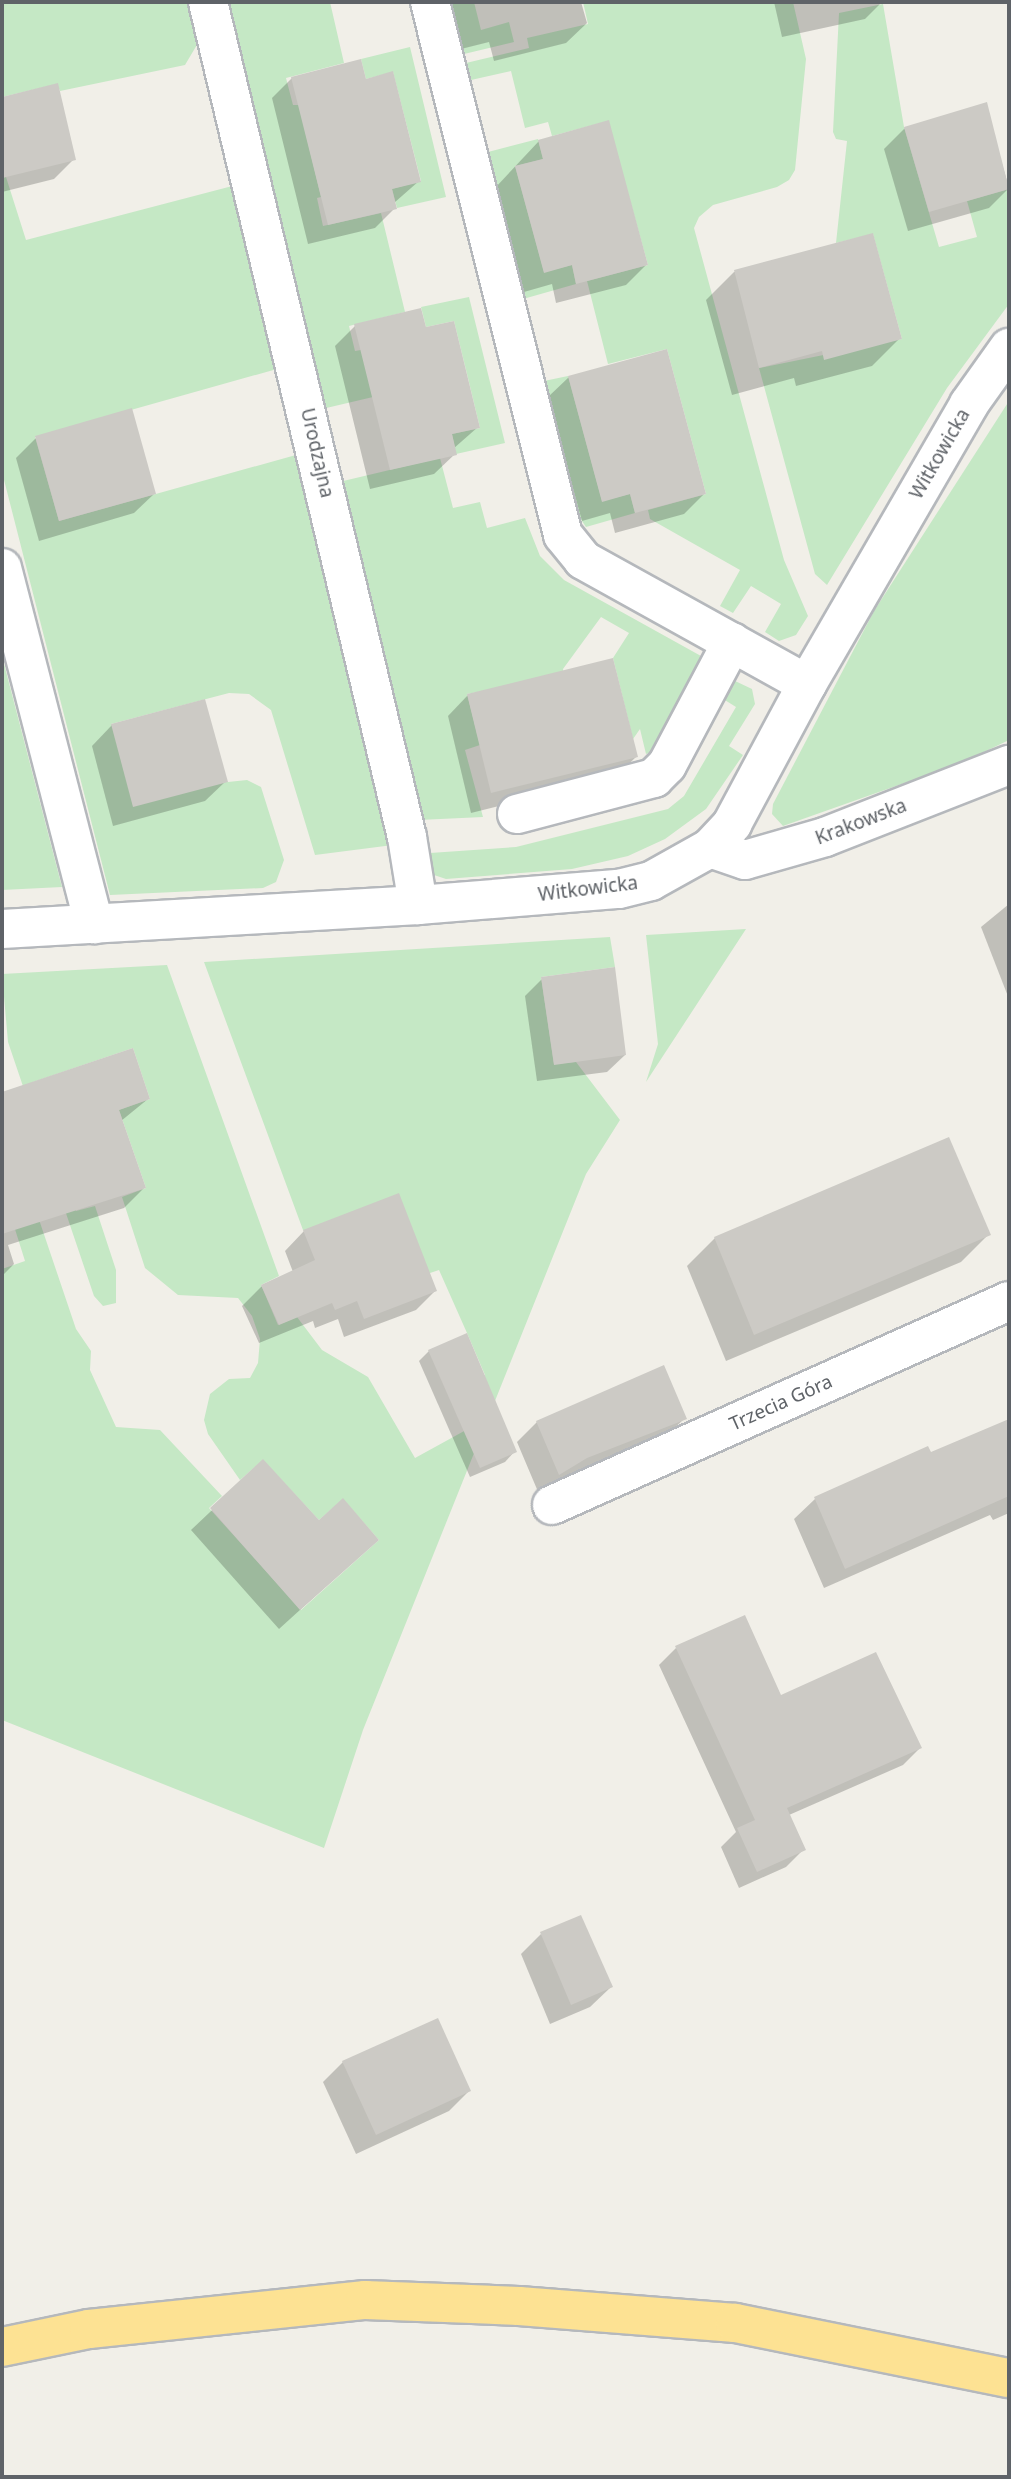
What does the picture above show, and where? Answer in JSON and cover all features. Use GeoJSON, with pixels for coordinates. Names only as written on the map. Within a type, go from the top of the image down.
{"type":"FeatureCollection","features":[{"type":"Feature","properties":{"kind":"highway"},"geometry":{"type":"LineString","coordinates":[[2,2347],[89,2329],[365,2300],[519,2306],[735,2323],[1009,2378]]}},
{"type":"Feature","properties":{"kind":"street","name":"Urodzajna"},"geometry":{"type":"LineString","coordinates":[[208,2],[389,758],[418,905]]}},
{"type":"Feature","properties":{"kind":"street"},"geometry":{"type":"LineString","coordinates":[[430,2],[563,535],[583,560],[807,684]]}},
{"type":"Feature","properties":{"kind":"street","name":"Witkowicka"},"geometry":{"type":"LineString","coordinates":[[2,929],[418,905],[619,889],[651,881],[709,848],[732,824],[807,684],[969,404],[1009,348]]}},
{"type":"Feature","properties":{"kind":"street"},"geometry":{"type":"LineString","coordinates":[[2,568],[94,924]]}},
{"type":"Feature","properties":{"kind":"street"},"geometry":{"type":"LineString","coordinates":[[517,814],[654,778],[667,765],[732,642]]}},
{"type":"Feature","properties":{"kind":"street","name":"Krakowska"},"geometry":{"type":"LineString","coordinates":[[709,848],[745,860],[825,836],[1009,765]]}},
{"type":"Feature","properties":{"kind":"street","name":"Trzecia Góra"},"geometry":{"type":"LineString","coordinates":[[552,1504],[1009,1301]]}},
{"type":"Feature","properties":{"kind":"green space"},"geometry":{"type":"Polygon","coordinates":[[[2,2],[191,2],[201,38],[185,65],[60,91],[57,84],[2,97],[2,2]]]}},
{"type":"Feature","properties":{"kind":"green space"},"geometry":{"type":"Polygon","coordinates":[[[226,2],[330,2],[344,63],[286,78],[293,105],[299,105],[321,197],[317,198],[323,226],[381,213],[405,312],[349,326],[355,351],[361,350],[373,397],[322,409],[226,2]]]}},
{"type":"Feature","properties":{"kind":"green space"},"geometry":{"type":"Polygon","coordinates":[[[451,2],[474,2],[481,30],[509,22],[514,42],[464,54],[451,2]]]}},
{"type":"Feature","properties":{"kind":"green space"},"geometry":{"type":"Polygon","coordinates":[[[583,2],[793,2],[806,59],[795,170],[789,180],[777,187],[713,205],[699,217],[694,228],[784,560],[808,616],[796,635],[779,641],[765,632],[781,604],[751,586],[733,613],[720,606],[740,570],[650,519],[648,510],[706,494],[667,349],[608,364],[587,281],[648,265],[608,121],[552,136],[548,122],[525,128],[511,71],[471,80],[466,63],[529,48],[527,38],[588,24],[583,2]]]}},
{"type":"Feature","properties":{"kind":"green space"},"geometry":{"type":"Polygon","coordinates":[[[883,4],[904,127],[939,247],[977,237],[967,201],[1009,189],[1009,304],[947,388],[827,585],[815,574],[759,368],[902,339],[873,234],[836,243],[847,141],[836,139],[833,132],[839,13],[883,4]]]}},
{"type":"Feature","properties":{"kind":"green space"},"geometry":{"type":"Polygon","coordinates":[[[410,47],[446,197],[397,208],[392,189],[421,181],[393,72],[366,79],[361,59],[410,47]]]}},
{"type":"Feature","properties":{"kind":"green space"},"geometry":{"type":"Polygon","coordinates":[[[538,139],[543,159],[515,166],[544,272],[572,265],[576,284],[523,299],[488,152],[538,139]]]}},
{"type":"Feature","properties":{"kind":"green space"},"geometry":{"type":"Polygon","coordinates":[[[6,177],[26,240],[240,184],[284,367],[35,437],[59,521],[303,453],[393,845],[315,855],[271,710],[249,694],[229,693],[111,724],[228,782],[247,780],[261,787],[284,860],[276,882],[263,888],[110,895],[2,472],[2,178],[6,177]]]}},
{"type":"Feature","properties":{"kind":"green space"},"geometry":{"type":"Polygon","coordinates":[[[469,297],[505,443],[456,454],[452,434],[480,428],[454,321],[426,327],[421,307],[469,297]]]}},
{"type":"Feature","properties":{"kind":"green space"},"geometry":{"type":"Polygon","coordinates":[[[568,376],[602,501],[630,494],[635,513],[586,527],[580,518],[544,381],[568,376]]]}},
{"type":"Feature","properties":{"kind":"green space"},"geometry":{"type":"Polygon","coordinates":[[[1009,401],[1009,740],[961,763],[783,826],[772,814],[773,804],[874,611],[1009,401]]]}},
{"type":"Feature","properties":{"kind":"green space"},"geometry":{"type":"Polygon","coordinates":[[[440,458],[453,508],[480,502],[487,528],[525,518],[540,556],[564,580],[701,656],[701,664],[653,751],[646,754],[640,729],[633,739],[613,658],[629,633],[601,617],[563,669],[564,676],[467,694],[480,745],[465,750],[483,817],[419,820],[430,853],[516,847],[668,809],[684,796],[736,707],[720,697],[733,680],[752,689],[755,704],[729,746],[743,755],[706,809],[665,839],[628,856],[572,869],[446,879],[431,874],[339,482],[440,458]]]}},
{"type":"Feature","properties":{"kind":"green space"},"geometry":{"type":"Polygon","coordinates":[[[2,656],[62,887],[2,890],[2,656]]]}},
{"type":"Feature","properties":{"kind":"green space"},"geometry":{"type":"Polygon","coordinates":[[[746,929],[646,1082],[658,1044],[646,935],[746,929]]]}},
{"type":"Feature","properties":{"kind":"green space"},"geometry":{"type":"Polygon","coordinates":[[[610,937],[615,967],[541,977],[554,1064],[576,1062],[620,1120],[586,1174],[363,1730],[324,1848],[2,1720],[2,1269],[25,1261],[2,1188],[2,1110],[76,1329],[91,1351],[90,1370],[116,1427],[160,1430],[222,1496],[209,1508],[301,1610],[379,1540],[343,1499],[319,1520],[263,1460],[240,1480],[208,1434],[204,1420],[210,1394],[229,1379],[250,1378],[258,1363],[260,1339],[252,1316],[238,1298],[178,1295],[145,1268],[122,1197],[146,1188],[119,1110],[150,1099],[133,1048],[33,1082],[76,1211],[95,1206],[116,1270],[116,1303],[103,1306],[94,1296],[8,1042],[2,974],[167,965],[279,1276],[261,1285],[278,1325],[297,1317],[322,1350],[368,1377],[415,1458],[466,1430],[447,1392],[485,1375],[439,1270],[430,1273],[303,1230],[204,962],[610,937]]]}},
{"type":"Feature","properties":{"kind":"building"},"geometry":{"type":"Polygon","coordinates":[[[361,59],[366,79],[393,71],[421,182],[392,189],[397,209],[328,225],[291,77],[361,59]]]}},
{"type":"Feature","properties":{"kind":"building"},"geometry":{"type":"Polygon","coordinates":[[[58,83],[76,160],[2,178],[2,97],[58,83]]]}},
{"type":"Feature","properties":{"kind":"building"},"geometry":{"type":"Polygon","coordinates":[[[987,102],[1009,189],[929,212],[904,127],[987,102]]]}},
{"type":"Feature","properties":{"kind":"building"},"geometry":{"type":"Polygon","coordinates":[[[609,120],[648,265],[576,284],[572,265],[544,273],[515,166],[543,159],[538,140],[609,120]]]}},
{"type":"Feature","properties":{"kind":"building"},"geometry":{"type":"Polygon","coordinates":[[[873,233],[902,339],[824,360],[822,351],[759,368],[734,270],[873,233]]]}},
{"type":"Feature","properties":{"kind":"building"},"geometry":{"type":"Polygon","coordinates":[[[421,308],[426,327],[454,321],[480,428],[452,434],[457,455],[390,470],[354,324],[421,308]]]}},
{"type":"Feature","properties":{"kind":"building"},"geometry":{"type":"Polygon","coordinates":[[[667,349],[706,494],[635,513],[630,494],[602,502],[568,376],[667,349]]]}},
{"type":"Feature","properties":{"kind":"building"},"geometry":{"type":"Polygon","coordinates":[[[132,408],[156,494],[59,521],[35,436],[132,408]]]}},
{"type":"Feature","properties":{"kind":"building"},"geometry":{"type":"Polygon","coordinates":[[[613,658],[638,757],[491,793],[467,694],[613,658]]]}},
{"type":"Feature","properties":{"kind":"building"},"geometry":{"type":"Polygon","coordinates":[[[205,699],[228,782],[133,807],[111,724],[205,699]]]}},
{"type":"Feature","properties":{"kind":"building"},"geometry":{"type":"Polygon","coordinates":[[[615,967],[626,1055],[554,1065],[541,977],[615,967]]]}},
{"type":"Feature","properties":{"kind":"building"},"geometry":{"type":"Polygon","coordinates":[[[133,1048],[150,1099],[119,1110],[146,1188],[2,1234],[2,1092],[133,1048]]]}},
{"type":"Feature","properties":{"kind":"building"},"geometry":{"type":"Polygon","coordinates":[[[949,1137],[991,1235],[754,1335],[714,1237],[949,1137]]]}},
{"type":"Feature","properties":{"kind":"building"},"geometry":{"type":"Polygon","coordinates":[[[399,1193],[437,1291],[364,1319],[357,1301],[335,1310],[332,1303],[279,1325],[261,1285],[315,1260],[303,1230],[399,1193]]]}},
{"type":"Feature","properties":{"kind":"building"},"geometry":{"type":"Polygon","coordinates":[[[467,1333],[517,1452],[480,1468],[428,1350],[467,1333]]]}},
{"type":"Feature","properties":{"kind":"building"},"geometry":{"type":"Polygon","coordinates":[[[664,1365],[687,1419],[587,1458],[559,1475],[536,1421],[664,1365]]]}},
{"type":"Feature","properties":{"kind":"building"},"geometry":{"type":"Polygon","coordinates":[[[1009,1419],[1009,1496],[845,1569],[814,1497],[928,1446],[931,1452],[1009,1419]]]}},
{"type":"Feature","properties":{"kind":"building"},"geometry":{"type":"Polygon","coordinates":[[[263,1459],[319,1520],[343,1498],[379,1540],[300,1610],[210,1508],[263,1459]]]}},
{"type":"Feature","properties":{"kind":"building"},"geometry":{"type":"Polygon","coordinates":[[[745,1615],[781,1695],[876,1652],[922,1748],[787,1808],[806,1850],[757,1872],[737,1828],[755,1820],[675,1646],[745,1615]]]}},
{"type":"Feature","properties":{"kind":"building"},"geometry":{"type":"Polygon","coordinates":[[[581,1915],[613,1987],[571,2005],[540,1932],[581,1915]]]}},
{"type":"Feature","properties":{"kind":"building"},"geometry":{"type":"Polygon","coordinates":[[[438,2018],[471,2091],[376,2135],[342,2061],[438,2018]]]}}]}
